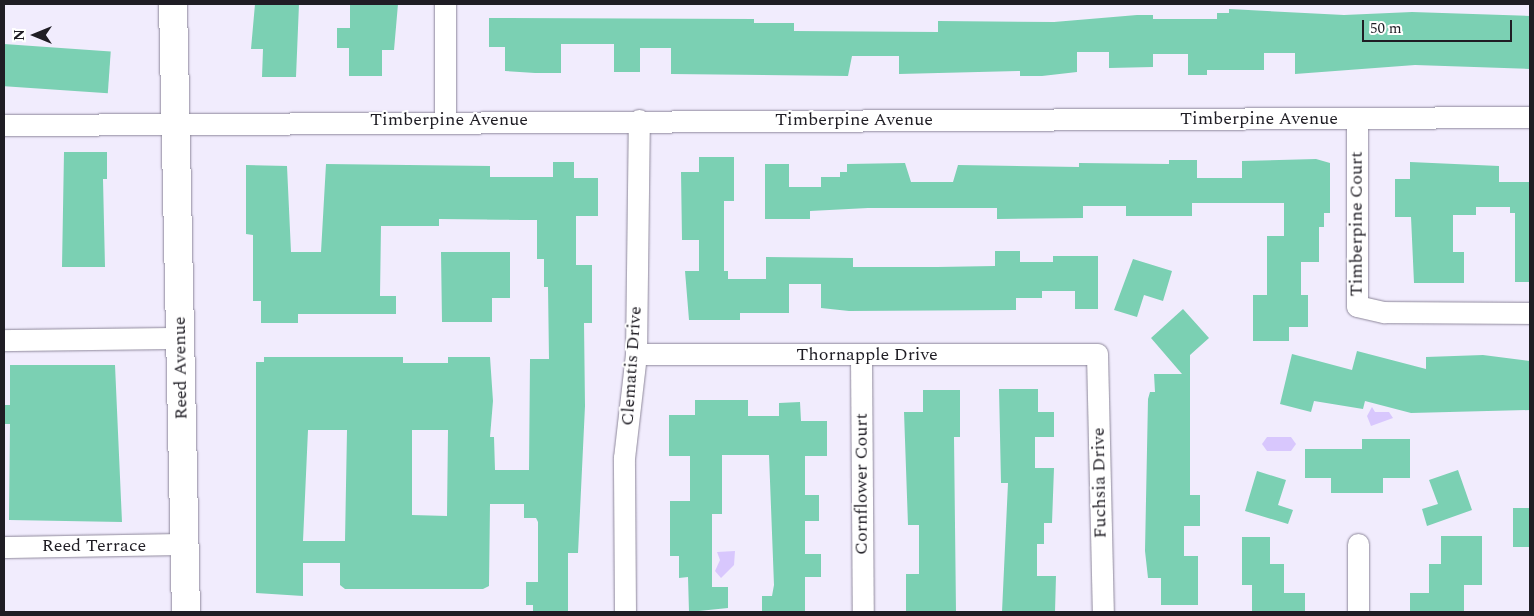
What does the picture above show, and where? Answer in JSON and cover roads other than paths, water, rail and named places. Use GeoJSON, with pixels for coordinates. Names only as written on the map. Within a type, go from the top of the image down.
{"type":"FeatureCollection","features":[{"type":"Feature","properties":{"kind":"main road","name":"Reed Avenue"},"geometry":{"type":"LineString","coordinates":[[173,4],[178,124],[180,338],[186,612]]}},
{"type":"Feature","properties":{"kind":"street"},"geometry":{"type":"LineString","coordinates":[[445,4],[445,119]]}},
{"type":"Feature","properties":{"kind":"street","name":"Timberpine Avenue"},"geometry":{"type":"LineString","coordinates":[[178,124],[445,119],[1530,117]]}},
{"type":"Feature","properties":{"kind":"street","name":"Timberpine Court"},"geometry":{"type":"LineString","coordinates":[[1357,118],[1357,306],[1384,312],[1530,313]]}},
{"type":"Feature","properties":{"kind":"street","name":"Clematis Drive"},"geometry":{"type":"LineString","coordinates":[[625,612],[624,458],[636,354],[638,120]]}},
{"type":"Feature","properties":{"kind":"street"},"geometry":{"type":"LineString","coordinates":[[4,125],[178,124]]}},
{"type":"Feature","properties":{"kind":"street"},"geometry":{"type":"LineString","coordinates":[[4,340],[180,338]]}},
{"type":"Feature","properties":{"kind":"street","name":"Thornapple Drive"},"geometry":{"type":"LineString","coordinates":[[636,354],[861,356],[1097,354]]}},
{"type":"Feature","properties":{"kind":"street","name":"Fuchsia Drive"},"geometry":{"type":"LineString","coordinates":[[1097,354],[1103,612]]}},
{"type":"Feature","properties":{"kind":"street","name":"Cornflower Court"},"geometry":{"type":"LineString","coordinates":[[861,356],[863,612]]}},
{"type":"Feature","properties":{"kind":"street","name":"Reed Terrace"},"geometry":{"type":"LineString","coordinates":[[4,546],[184,544]]}},
{"type":"Feature","properties":{"kind":"street"},"geometry":{"type":"LineString","coordinates":[[1358,544],[1358,612]]}}]}
